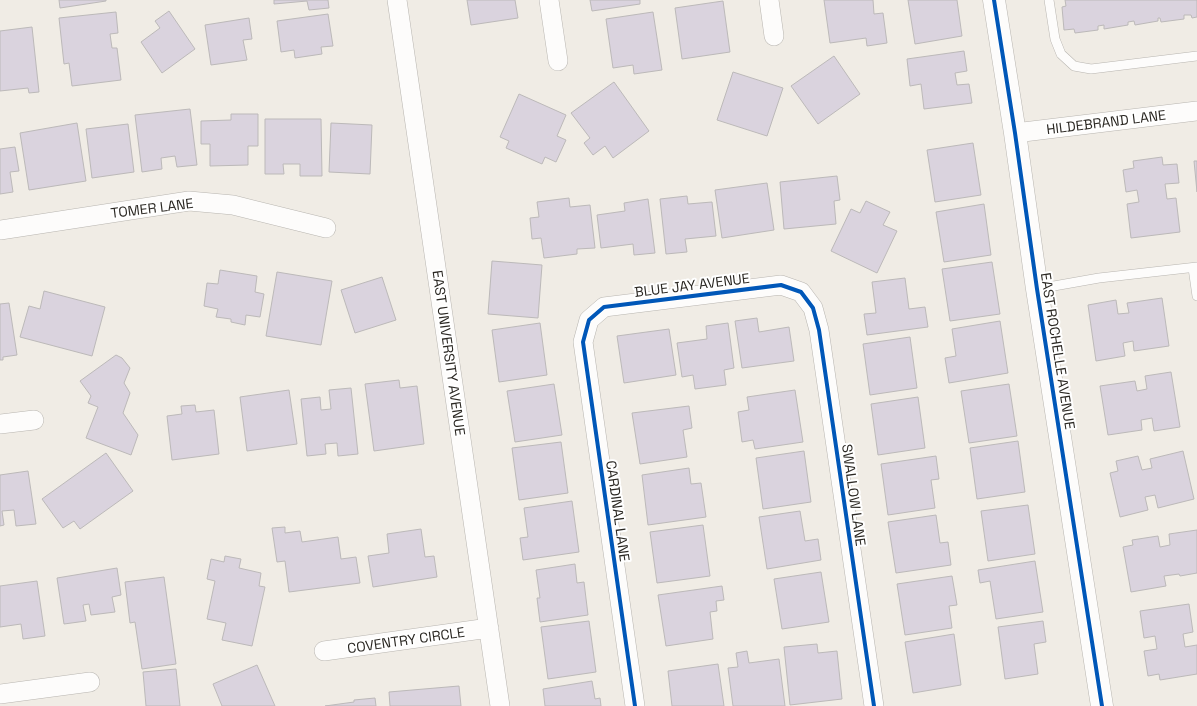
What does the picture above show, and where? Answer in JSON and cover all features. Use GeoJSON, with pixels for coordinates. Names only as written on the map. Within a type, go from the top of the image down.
{"type":"FeatureCollection","features":[{"type":"Feature","properties":{"kind":"street","name":"EAST UNIVERSITY AVENUE"},"geometry":{"type":"LineString","coordinates":[[397,0],[500,706]]}},
{"type":"Feature","properties":{"kind":"street"},"geometry":{"type":"LineString","coordinates":[[549,0],[558,61]]}},
{"type":"Feature","properties":{"kind":"street"},"geometry":{"type":"LineString","coordinates":[[769,0],[774,36]]}},
{"type":"Feature","properties":{"kind":"street","name":"EAST ROCHELLE AVENUE"},"geometry":{"type":"LineString","coordinates":[[994,0],[1102,706]]}},
{"type":"Feature","properties":{"kind":"street","name":"HILDEBRAND LANE"},"geometry":{"type":"LineString","coordinates":[[1015,133],[1197,111]]}},
{"type":"Feature","properties":{"kind":"street","name":"TOMER LANE"},"geometry":{"type":"LineString","coordinates":[[0,230],[189,201],[233,206],[326,228]]}},
{"type":"Feature","properties":{"kind":"street","name":"BLUE JAY AVENUE"},"geometry":{"type":"LineString","coordinates":[[588,320],[604,307],[611,306],[781,285],[801,292]]}},
{"type":"Feature","properties":{"kind":"street","name":"SWALLOW LANE"},"geometry":{"type":"LineString","coordinates":[[801,292],[813,308],[819,330],[874,706]]}},
{"type":"Feature","properties":{"kind":"street","name":"CARDINAL LANE"},"geometry":{"type":"LineString","coordinates":[[588,320],[583,342],[635,706]]}},
{"type":"Feature","properties":{"kind":"street"},"geometry":{"type":"LineString","coordinates":[[0,424],[34,420]]}},
{"type":"Feature","properties":{"kind":"street","name":"COVENTRY CIRCLE"},"geometry":{"type":"LineString","coordinates":[[324,651],[489,628]]}},
{"type":"Feature","properties":{"kind":"street"},"geometry":{"type":"LineString","coordinates":[[0,694],[90,682]]}},
{"type":"Feature","properties":{"kind":"lane"},"geometry":{"type":"LineString","coordinates":[[1049,0],[1055,39],[1061,54],[1074,66],[1091,69],[1197,56]]}},
{"type":"Feature","properties":{"kind":"lane"},"geometry":{"type":"LineString","coordinates":[[1037,289],[1099,278],[1195,268],[1197,296]]}},
{"type":"Feature","properties":{"kind":"building"},"geometry":{"type":"Polygon","coordinates":[[[59,0],[106,0],[106,1],[60,8],[59,0]]]}},
{"type":"Feature","properties":{"kind":"building"},"geometry":{"type":"Polygon","coordinates":[[[274,0],[328,0],[329,8],[309,10],[307,1],[274,4],[274,0]]]}},
{"type":"Feature","properties":{"kind":"building"},"geometry":{"type":"Polygon","coordinates":[[[467,0],[515,0],[518,18],[471,25],[467,0]]]}},
{"type":"Feature","properties":{"kind":"building"},"geometry":{"type":"Polygon","coordinates":[[[590,0],[640,0],[640,4],[592,11],[590,0]]]}},
{"type":"Feature","properties":{"kind":"building"},"geometry":{"type":"Polygon","coordinates":[[[824,0],[873,0],[874,14],[883,13],[887,43],[867,46],[866,38],[830,43],[824,0]]]}},
{"type":"Feature","properties":{"kind":"building"},"geometry":{"type":"Polygon","coordinates":[[[908,0],[957,0],[962,36],[915,44],[908,0]]]}},
{"type":"Feature","properties":{"kind":"building"},"geometry":{"type":"Polygon","coordinates":[[[1065,0],[1197,0],[1197,17],[1192,18],[1191,15],[1184,15],[1184,19],[1161,22],[1160,18],[1158,18],[1158,21],[1135,25],[1134,21],[1128,22],[1128,25],[1104,29],[1104,25],[1098,26],[1098,30],[1075,33],[1074,29],[1064,30],[1062,7],[1066,6],[1065,0]]]}},
{"type":"Feature","properties":{"kind":"building"},"geometry":{"type":"Polygon","coordinates":[[[723,1],[730,52],[682,59],[675,8],[723,1]]]}},
{"type":"Feature","properties":{"kind":"building"},"geometry":{"type":"Polygon","coordinates":[[[169,11],[195,49],[162,73],[141,42],[160,28],[155,21],[169,11]]]}},
{"type":"Feature","properties":{"kind":"building"},"geometry":{"type":"Polygon","coordinates":[[[116,12],[118,33],[110,34],[112,48],[117,48],[121,80],[72,86],[69,63],[64,64],[59,18],[116,12]]]}},
{"type":"Feature","properties":{"kind":"building"},"geometry":{"type":"Polygon","coordinates":[[[653,12],[662,70],[634,74],[633,65],[613,68],[606,19],[653,12]]]}},
{"type":"Feature","properties":{"kind":"building"},"geometry":{"type":"Polygon","coordinates":[[[328,14],[333,46],[321,47],[322,54],[295,58],[294,50],[281,52],[277,21],[328,14]]]}},
{"type":"Feature","properties":{"kind":"building"},"geometry":{"type":"Polygon","coordinates":[[[249,18],[252,39],[243,40],[247,60],[211,65],[205,25],[249,18]]]}},
{"type":"Feature","properties":{"kind":"building"},"geometry":{"type":"Polygon","coordinates":[[[32,27],[39,92],[29,93],[28,88],[0,91],[0,31],[32,27]]]}},
{"type":"Feature","properties":{"kind":"building"},"geometry":{"type":"Polygon","coordinates":[[[964,51],[967,71],[955,73],[957,85],[969,84],[972,103],[924,109],[921,84],[910,86],[907,59],[964,51]]]}},
{"type":"Feature","properties":{"kind":"building"},"geometry":{"type":"Polygon","coordinates":[[[834,56],[860,94],[818,124],[791,86],[834,56]]]}},
{"type":"Feature","properties":{"kind":"building"},"geometry":{"type":"Polygon","coordinates":[[[733,72],[783,88],[767,136],[717,120],[733,72]]]}},
{"type":"Feature","properties":{"kind":"building"},"geometry":{"type":"Polygon","coordinates":[[[614,82],[649,131],[613,158],[605,146],[593,155],[584,143],[590,138],[571,113],[614,82]]]}},
{"type":"Feature","properties":{"kind":"building"},"geometry":{"type":"Polygon","coordinates":[[[519,94],[566,115],[557,136],[566,140],[556,162],[545,157],[542,164],[506,148],[509,141],[500,137],[519,94]]]}},
{"type":"Feature","properties":{"kind":"building"},"geometry":{"type":"Polygon","coordinates":[[[190,109],[197,165],[177,167],[175,156],[161,158],[162,169],[142,172],[135,115],[190,109]]]}},
{"type":"Feature","properties":{"kind":"building"},"geometry":{"type":"Polygon","coordinates":[[[231,114],[258,114],[258,146],[248,146],[248,165],[210,166],[210,144],[201,144],[201,121],[231,120],[231,114]]]}},
{"type":"Feature","properties":{"kind":"building"},"geometry":{"type":"Polygon","coordinates":[[[265,119],[321,119],[322,176],[300,176],[300,164],[283,164],[284,174],[265,174],[265,119]]]}},
{"type":"Feature","properties":{"kind":"building"},"geometry":{"type":"Polygon","coordinates":[[[77,123],[86,181],[29,190],[20,133],[77,123]]]}},
{"type":"Feature","properties":{"kind":"building"},"geometry":{"type":"Polygon","coordinates":[[[331,123],[372,125],[370,174],[329,172],[331,123]]]}},
{"type":"Feature","properties":{"kind":"building"},"geometry":{"type":"Polygon","coordinates":[[[128,124],[134,172],[92,178],[86,129],[128,124]]]}},
{"type":"Feature","properties":{"kind":"building"},"geometry":{"type":"Polygon","coordinates":[[[973,143],[981,195],[935,202],[927,150],[973,143]]]}},
{"type":"Feature","properties":{"kind":"building"},"geometry":{"type":"Polygon","coordinates":[[[15,147],[19,171],[10,172],[13,192],[0,194],[0,149],[15,147]]]}},
{"type":"Feature","properties":{"kind":"building"},"geometry":{"type":"Polygon","coordinates":[[[1162,157],[1163,165],[1177,164],[1179,183],[1165,184],[1167,199],[1176,198],[1180,232],[1131,238],[1127,204],[1139,202],[1137,190],[1126,192],[1123,170],[1134,168],[1133,161],[1162,157]]]}},
{"type":"Feature","properties":{"kind":"building"},"geometry":{"type":"Polygon","coordinates":[[[1194,161],[1197,161],[1197,192],[1194,161]]]}},
{"type":"Feature","properties":{"kind":"building"},"geometry":{"type":"Polygon","coordinates":[[[837,176],[840,200],[834,201],[836,224],[784,229],[780,182],[837,176]]]}},
{"type":"Feature","properties":{"kind":"building"},"geometry":{"type":"Polygon","coordinates":[[[767,183],[774,230],[722,238],[715,190],[767,183]]]}},
{"type":"Feature","properties":{"kind":"building"},"geometry":{"type":"Polygon","coordinates":[[[687,196],[688,204],[712,202],[716,236],[685,239],[687,252],[666,254],[660,199],[687,196]]]}},
{"type":"Feature","properties":{"kind":"building"},"geometry":{"type":"Polygon","coordinates":[[[569,198],[570,207],[590,205],[595,248],[577,249],[577,254],[544,258],[541,238],[532,239],[530,218],[539,217],[537,202],[569,198]]]}},
{"type":"Feature","properties":{"kind":"building"},"geometry":{"type":"Polygon","coordinates":[[[648,199],[655,253],[634,255],[633,244],[601,248],[597,215],[625,211],[624,203],[648,199]]]}},
{"type":"Feature","properties":{"kind":"building"},"geometry":{"type":"Polygon","coordinates":[[[866,201],[890,212],[883,225],[897,231],[877,273],[831,251],[851,209],[860,213],[866,201]]]}},
{"type":"Feature","properties":{"kind":"building"},"geometry":{"type":"Polygon","coordinates":[[[984,204],[991,255],[944,262],[936,212],[984,204]]]}},
{"type":"Feature","properties":{"kind":"building"},"geometry":{"type":"Polygon","coordinates":[[[492,261],[542,265],[538,318],[488,314],[492,261]]]}},
{"type":"Feature","properties":{"kind":"building"},"geometry":{"type":"Polygon","coordinates":[[[992,262],[1000,314],[950,321],[942,269],[992,262]]]}},
{"type":"Feature","properties":{"kind":"building"},"geometry":{"type":"Polygon","coordinates":[[[220,270],[257,276],[255,292],[264,294],[260,317],[246,315],[245,325],[231,322],[231,319],[216,317],[218,309],[204,306],[207,283],[218,284],[220,270]]]}},
{"type":"Feature","properties":{"kind":"building"},"geometry":{"type":"Polygon","coordinates":[[[277,272],[332,281],[321,345],[266,336],[277,272]]]}},
{"type":"Feature","properties":{"kind":"building"},"geometry":{"type":"Polygon","coordinates":[[[382,277],[396,320],[355,333],[341,290],[382,277]]]}},
{"type":"Feature","properties":{"kind":"building"},"geometry":{"type":"Polygon","coordinates":[[[905,278],[909,309],[925,307],[928,327],[867,335],[864,314],[876,313],[872,282],[905,278]]]}},
{"type":"Feature","properties":{"kind":"building"},"geometry":{"type":"Polygon","coordinates":[[[44,291],[105,307],[92,356],[20,337],[29,306],[40,309],[44,291]]]}},
{"type":"Feature","properties":{"kind":"building"},"geometry":{"type":"Polygon","coordinates":[[[1162,298],[1169,346],[1134,351],[1133,341],[1123,343],[1125,356],[1096,361],[1088,305],[1116,300],[1118,314],[1129,313],[1127,303],[1162,298]]]}},
{"type":"Feature","properties":{"kind":"building"},"geometry":{"type":"Polygon","coordinates":[[[9,303],[17,355],[3,357],[3,360],[0,360],[0,304],[9,303]]]}},
{"type":"Feature","properties":{"kind":"building"},"geometry":{"type":"Polygon","coordinates":[[[757,318],[759,332],[789,327],[794,361],[742,368],[735,321],[757,318]]]}},
{"type":"Feature","properties":{"kind":"building"},"geometry":{"type":"Polygon","coordinates":[[[1000,321],[1008,373],[949,383],[945,358],[956,356],[952,329],[1000,321]]]}},
{"type":"Feature","properties":{"kind":"building"},"geometry":{"type":"Polygon","coordinates":[[[540,323],[547,375],[499,382],[492,330],[540,323]]]}},
{"type":"Feature","properties":{"kind":"building"},"geometry":{"type":"Polygon","coordinates":[[[728,323],[734,368],[724,370],[726,385],[695,389],[693,375],[682,377],[677,343],[707,339],[706,326],[728,323]]]}},
{"type":"Feature","properties":{"kind":"building"},"geometry":{"type":"Polygon","coordinates":[[[669,329],[676,375],[624,383],[617,336],[669,329]]]}},
{"type":"Feature","properties":{"kind":"building"},"geometry":{"type":"Polygon","coordinates":[[[910,337],[917,388],[870,395],[863,344],[910,337]]]}},
{"type":"Feature","properties":{"kind":"building"},"geometry":{"type":"Polygon","coordinates":[[[116,355],[122,358],[130,368],[124,383],[130,393],[123,413],[138,435],[131,455],[86,438],[98,407],[88,403],[91,396],[80,381],[116,355]]]}},
{"type":"Feature","properties":{"kind":"building"},"geometry":{"type":"Polygon","coordinates":[[[1171,372],[1180,427],[1154,431],[1152,418],[1141,420],[1142,430],[1108,435],[1100,386],[1135,381],[1137,391],[1147,389],[1145,376],[1171,372]]]}},
{"type":"Feature","properties":{"kind":"building"},"geometry":{"type":"Polygon","coordinates":[[[399,380],[400,388],[417,386],[424,444],[374,451],[365,384],[399,380]]]}},
{"type":"Feature","properties":{"kind":"building"},"geometry":{"type":"Polygon","coordinates":[[[554,384],[562,435],[515,442],[507,391],[554,384]]]}},
{"type":"Feature","properties":{"kind":"building"},"geometry":{"type":"Polygon","coordinates":[[[1009,384],[1017,436],[969,443],[961,391],[1009,384]]]}},
{"type":"Feature","properties":{"kind":"building"},"geometry":{"type":"Polygon","coordinates":[[[351,388],[358,454],[338,456],[337,443],[325,444],[326,454],[307,456],[301,399],[320,397],[321,410],[331,409],[329,390],[351,388]]]}},
{"type":"Feature","properties":{"kind":"building"},"geometry":{"type":"Polygon","coordinates":[[[289,390],[297,444],[247,451],[240,397],[289,390]]]}},
{"type":"Feature","properties":{"kind":"building"},"geometry":{"type":"Polygon","coordinates":[[[795,390],[803,442],[755,449],[753,440],[742,442],[738,412],[749,410],[747,397],[795,390]]]}},
{"type":"Feature","properties":{"kind":"building"},"geometry":{"type":"Polygon","coordinates":[[[918,397],[925,448],[878,455],[871,404],[918,397]]]}},
{"type":"Feature","properties":{"kind":"building"},"geometry":{"type":"Polygon","coordinates":[[[195,405],[196,412],[214,410],[219,454],[172,460],[167,416],[182,414],[181,406],[195,405]]]}},
{"type":"Feature","properties":{"kind":"building"},"geometry":{"type":"Polygon","coordinates":[[[689,406],[692,428],[683,430],[687,457],[640,464],[632,413],[689,406]]]}},
{"type":"Feature","properties":{"kind":"building"},"geometry":{"type":"Polygon","coordinates":[[[1018,441],[1025,492],[977,499],[970,448],[1018,441]]]}},
{"type":"Feature","properties":{"kind":"building"},"geometry":{"type":"Polygon","coordinates":[[[561,442],[568,493],[519,500],[512,448],[561,442]]]}},
{"type":"Feature","properties":{"kind":"building"},"geometry":{"type":"Polygon","coordinates":[[[804,451],[811,502],[763,509],[756,458],[804,451]]]}},
{"type":"Feature","properties":{"kind":"building"},"geometry":{"type":"Polygon","coordinates":[[[1183,451],[1194,499],[1158,508],[1155,495],[1145,497],[1148,510],[1120,517],[1110,473],[1118,471],[1116,461],[1138,456],[1142,470],[1152,468],[1150,459],[1183,451]]]}},
{"type":"Feature","properties":{"kind":"building"},"geometry":{"type":"Polygon","coordinates":[[[106,453],[133,491],[80,529],[74,521],[63,528],[42,499],[106,453]]]}},
{"type":"Feature","properties":{"kind":"building"},"geometry":{"type":"Polygon","coordinates":[[[936,456],[939,479],[931,480],[935,508],[888,515],[881,464],[936,456]]]}},
{"type":"Feature","properties":{"kind":"building"},"geometry":{"type":"Polygon","coordinates":[[[689,468],[691,484],[701,483],[706,517],[648,525],[642,475],[689,468]]]}},
{"type":"Feature","properties":{"kind":"building"},"geometry":{"type":"Polygon","coordinates":[[[28,471],[36,524],[16,526],[14,510],[2,511],[4,525],[0,526],[0,475],[28,471]]]}},
{"type":"Feature","properties":{"kind":"building"},"geometry":{"type":"Polygon","coordinates":[[[572,501],[579,552],[523,560],[520,538],[528,537],[524,508],[572,501]]]}},
{"type":"Feature","properties":{"kind":"building"},"geometry":{"type":"Polygon","coordinates":[[[1028,505],[1035,554],[988,561],[981,511],[1028,505]]]}},
{"type":"Feature","properties":{"kind":"building"},"geometry":{"type":"Polygon","coordinates":[[[800,511],[805,541],[818,539],[821,560],[767,569],[759,517],[800,511]]]}},
{"type":"Feature","properties":{"kind":"building"},"geometry":{"type":"Polygon","coordinates":[[[936,515],[940,543],[948,542],[951,565],[896,573],[888,522],[936,515]]]}},
{"type":"Feature","properties":{"kind":"building"},"geometry":{"type":"Polygon","coordinates":[[[703,525],[710,576],[657,583],[650,532],[703,525]]]}},
{"type":"Feature","properties":{"kind":"building"},"geometry":{"type":"Polygon","coordinates":[[[285,527],[285,533],[300,531],[302,542],[338,537],[341,559],[356,557],[360,583],[289,592],[285,561],[277,562],[272,528],[285,527]]]}},
{"type":"Feature","properties":{"kind":"building"},"geometry":{"type":"Polygon","coordinates":[[[421,529],[425,557],[434,556],[437,577],[373,587],[368,556],[389,553],[387,534],[421,529]]]}},
{"type":"Feature","properties":{"kind":"building"},"geometry":{"type":"Polygon","coordinates":[[[1197,530],[1197,573],[1180,576],[1179,574],[1164,576],[1166,586],[1131,592],[1123,547],[1133,545],[1132,540],[1158,536],[1160,547],[1170,545],[1169,534],[1197,530]]]}},
{"type":"Feature","properties":{"kind":"building"},"geometry":{"type":"Polygon","coordinates":[[[225,556],[241,559],[239,568],[261,573],[259,586],[265,587],[252,646],[222,640],[226,623],[207,619],[215,581],[207,579],[211,559],[224,562],[225,556]]]}},
{"type":"Feature","properties":{"kind":"building"},"geometry":{"type":"Polygon","coordinates":[[[1035,561],[1043,612],[996,619],[990,581],[980,583],[978,570],[1035,561]]]}},
{"type":"Feature","properties":{"kind":"building"},"geometry":{"type":"Polygon","coordinates":[[[575,564],[577,583],[584,582],[588,615],[540,622],[537,598],[540,598],[536,570],[575,564]]]}},
{"type":"Feature","properties":{"kind":"building"},"geometry":{"type":"Polygon","coordinates":[[[117,568],[121,595],[112,597],[115,612],[91,615],[89,604],[83,605],[86,621],[64,624],[57,578],[117,568]]]}},
{"type":"Feature","properties":{"kind":"building"},"geometry":{"type":"Polygon","coordinates":[[[821,572],[829,622],[782,629],[774,579],[821,572]]]}},
{"type":"Feature","properties":{"kind":"building"},"geometry":{"type":"Polygon","coordinates":[[[952,576],[957,605],[949,606],[952,628],[905,635],[897,584],[952,576]]]}},
{"type":"Feature","properties":{"kind":"building"},"geometry":{"type":"Polygon","coordinates":[[[164,577],[176,664],[142,669],[135,622],[130,623],[125,582],[164,577]]]}},
{"type":"Feature","properties":{"kind":"building"},"geometry":{"type":"Polygon","coordinates":[[[37,581],[45,636],[23,639],[21,624],[0,627],[0,586],[37,581]]]}},
{"type":"Feature","properties":{"kind":"building"},"geometry":{"type":"Polygon","coordinates":[[[722,586],[724,600],[716,601],[717,611],[710,612],[713,639],[666,646],[658,595],[722,586]]]}},
{"type":"Feature","properties":{"kind":"building"},"geometry":{"type":"Polygon","coordinates":[[[1189,604],[1193,632],[1183,634],[1185,647],[1197,645],[1197,674],[1160,680],[1159,674],[1148,676],[1144,651],[1157,649],[1155,636],[1144,638],[1140,611],[1189,604]]]}},
{"type":"Feature","properties":{"kind":"building"},"geometry":{"type":"Polygon","coordinates":[[[589,621],[596,672],[548,679],[541,627],[589,621]]]}},
{"type":"Feature","properties":{"kind":"building"},"geometry":{"type":"Polygon","coordinates":[[[1043,621],[1046,642],[1034,644],[1038,674],[1005,679],[998,627],[1043,621]]]}},
{"type":"Feature","properties":{"kind":"building"},"geometry":{"type":"Polygon","coordinates":[[[954,634],[961,685],[913,693],[905,642],[954,634]]]}},
{"type":"Feature","properties":{"kind":"building"},"geometry":{"type":"Polygon","coordinates":[[[817,644],[818,653],[837,651],[842,699],[790,705],[784,647],[817,644]]]}},
{"type":"Feature","properties":{"kind":"building"},"geometry":{"type":"Polygon","coordinates":[[[747,651],[749,663],[779,659],[785,706],[733,706],[728,668],[738,667],[736,653],[747,651]]]}},
{"type":"Feature","properties":{"kind":"building"},"geometry":{"type":"Polygon","coordinates":[[[718,664],[724,706],[672,706],[668,671],[718,664]]]}},
{"type":"Feature","properties":{"kind":"building"},"geometry":{"type":"Polygon","coordinates":[[[257,665],[275,706],[222,706],[213,684],[257,665]]]}},
{"type":"Feature","properties":{"kind":"building"},"geometry":{"type":"Polygon","coordinates":[[[176,669],[180,706],[146,706],[143,672],[176,669]]]}},
{"type":"Feature","properties":{"kind":"building"},"geometry":{"type":"Polygon","coordinates":[[[592,681],[595,699],[600,698],[601,706],[545,706],[543,689],[592,681]]]}},
{"type":"Feature","properties":{"kind":"building"},"geometry":{"type":"Polygon","coordinates":[[[459,686],[461,706],[390,706],[389,692],[459,686]]]}},
{"type":"Feature","properties":{"kind":"building"},"geometry":{"type":"Polygon","coordinates":[[[375,698],[376,706],[325,706],[354,702],[354,700],[375,698]]]}},
{"type":"Feature","properties":{"kind":"cycle path"},"geometry":{"type":"LineString","coordinates":[[994,0],[1102,706]]}},
{"type":"Feature","properties":{"kind":"cycle path"},"geometry":{"type":"LineString","coordinates":[[635,706],[583,342],[589,320],[604,307],[781,285],[801,292],[813,308],[819,330],[874,706]]}}]}
